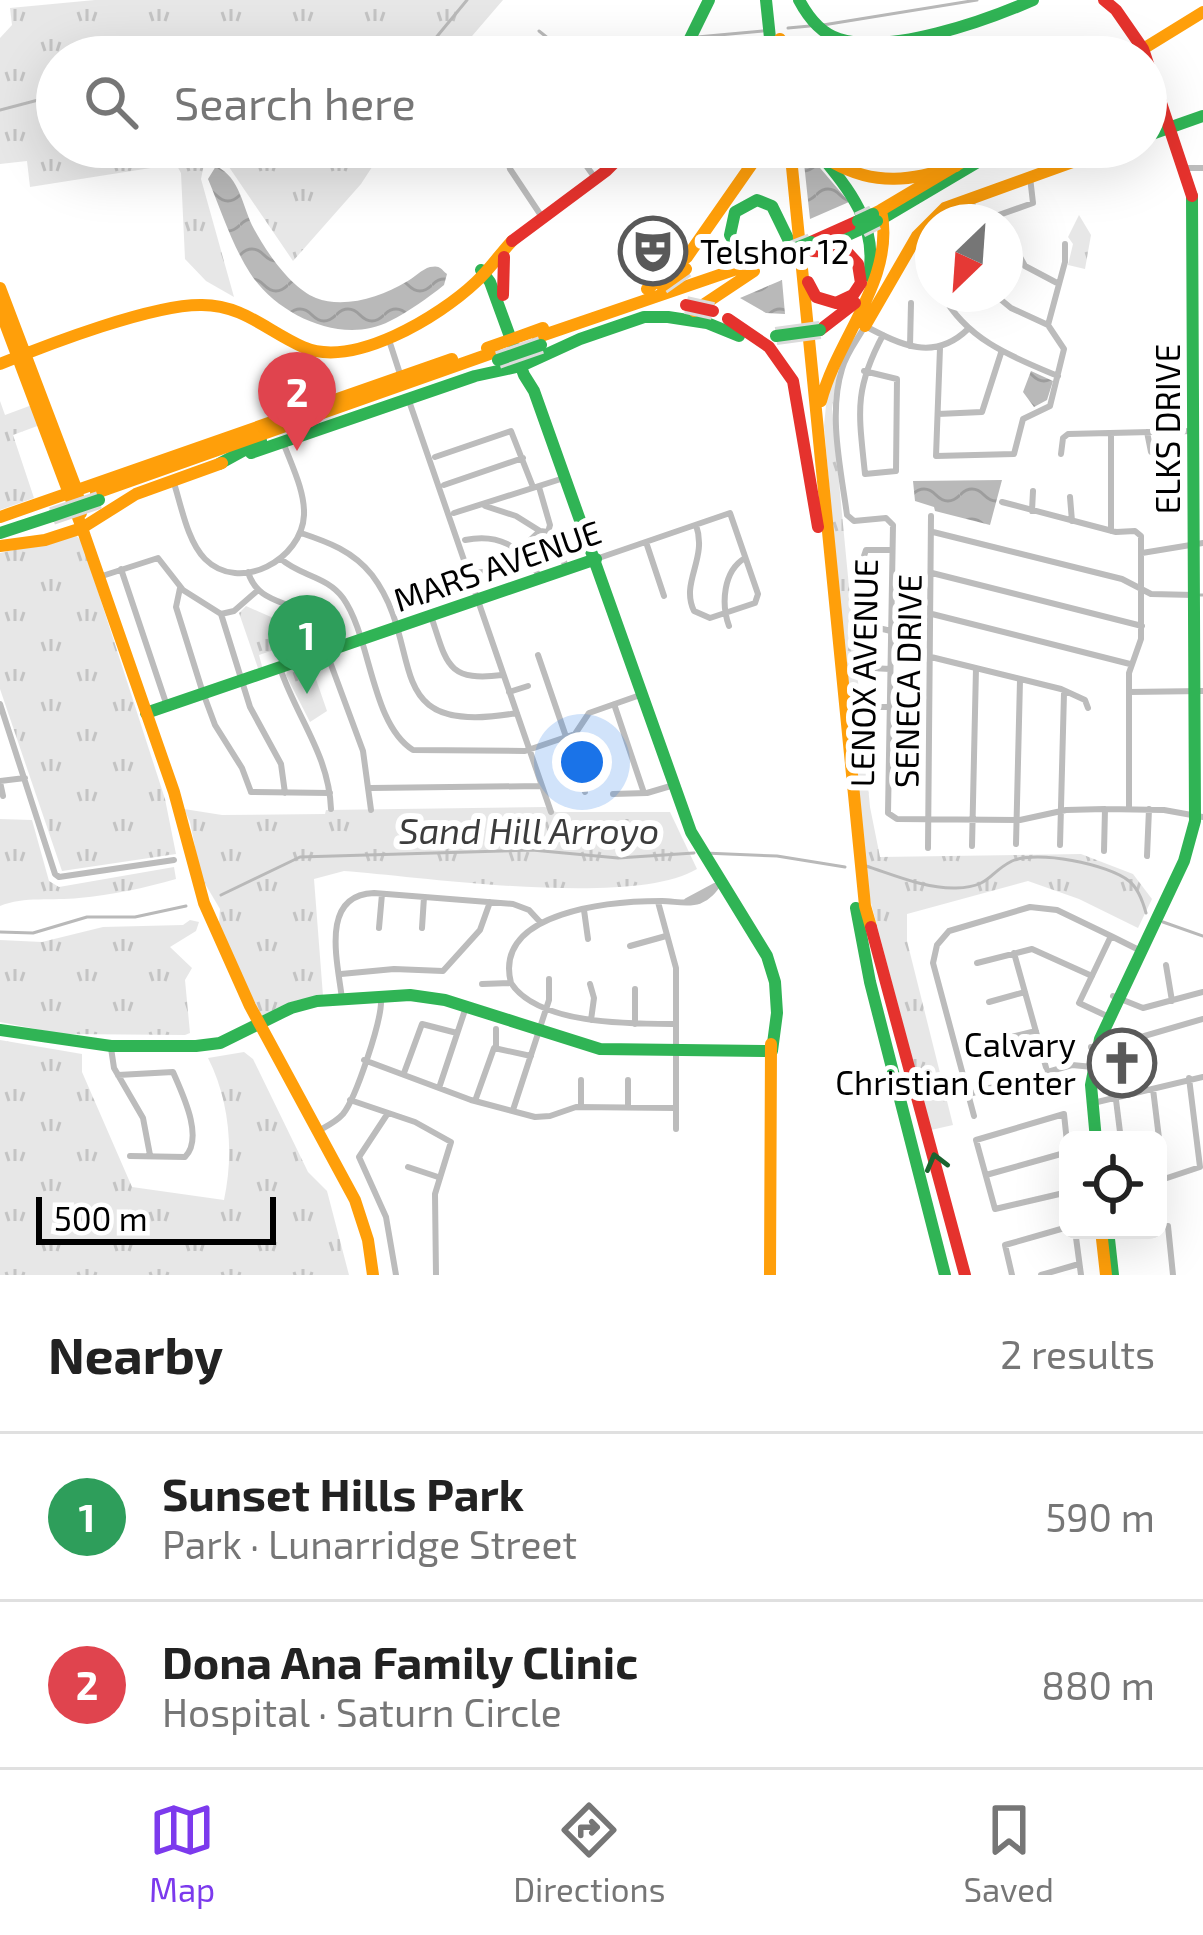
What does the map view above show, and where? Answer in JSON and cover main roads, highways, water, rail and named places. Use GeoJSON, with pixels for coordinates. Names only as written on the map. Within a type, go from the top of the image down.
{"type":"FeatureCollection","features":[{"type":"Feature","properties":{"kind":"main road"},"geometry":{"type":"LineString","coordinates":[[691,36],[709,0]]}},
{"type":"Feature","properties":{"kind":"main road"},"geometry":{"type":"LineString","coordinates":[[766,0],[770,36]]}},
{"type":"Feature","properties":{"kind":"main road"},"geometry":{"type":"LineString","coordinates":[[776,0],[780,36]]}},
{"type":"Feature","properties":{"kind":"main road"},"geometry":{"type":"LineString","coordinates":[[799,0],[818,27],[832,36]]}},
{"type":"Feature","properties":{"kind":"main road"},"geometry":{"type":"LineString","coordinates":[[905,36],[1033,0]]}},
{"type":"Feature","properties":{"kind":"main road","name":"ELKS DRIVE"},"geometry":{"type":"LineString","coordinates":[[1104,0],[1116,10],[1130,36]]}},
{"type":"Feature","properties":{"kind":"main road"},"geometry":{"type":"LineString","coordinates":[[1167,39],[1199,20]]}},
{"type":"Feature","properties":{"kind":"main road"},"geometry":{"type":"LineString","coordinates":[[1167,39],[1199,20]]}},
{"type":"Feature","properties":{"kind":"main road"},"geometry":{"type":"LineString","coordinates":[[1167,130],[1203,116]]}},
{"type":"Feature","properties":{"kind":"main road","name":"ELKS DRIVE"},"geometry":{"type":"LineString","coordinates":[[1093,1131],[1090,1066],[1094,1048],[1184,861],[1199,789],[1194,595],[1199,573],[1198,455],[1193,431],[1198,411],[1198,209],[1167,117]]}},
{"type":"Feature","properties":{"kind":"main road"},"geometry":{"type":"LineString","coordinates":[[484,270],[512,232],[606,168]]}},
{"type":"Feature","properties":{"kind":"main road"},"geometry":{"type":"LineString","coordinates":[[647,289],[687,257],[747,168]]}},
{"type":"Feature","properties":{"kind":"main road"},"geometry":{"type":"LineString","coordinates":[[538,343],[608,314],[686,269],[731,207],[750,168]]}},
{"type":"Feature","properties":{"kind":"main road"},"geometry":{"type":"LineString","coordinates":[[786,168],[860,937],[945,1275]]}},
{"type":"Feature","properties":{"kind":"main road"},"geometry":{"type":"LineString","coordinates":[[788,168],[865,906],[965,1275]]}},
{"type":"Feature","properties":{"kind":"main road"},"geometry":{"type":"LineString","coordinates":[[728,319],[776,336],[820,330],[847,313],[860,297],[871,270],[873,241],[858,201],[832,168]]}},
{"type":"Feature","properties":{"kind":"main road"},"geometry":{"type":"LineString","coordinates":[[843,168],[879,181],[926,177],[951,168]]}},
{"type":"Feature","properties":{"kind":"main road"},"geometry":{"type":"LineString","coordinates":[[879,216],[953,168]]}},
{"type":"Feature","properties":{"kind":"main road"},"geometry":{"type":"LineString","coordinates":[[0,546],[82,528],[100,497],[134,470],[401,377],[538,343],[651,307],[860,225],[966,168]]}},
{"type":"Feature","properties":{"kind":"main road","name":"LENOX AVENUE"},"geometry":{"type":"LineString","coordinates":[[865,326],[917,236],[945,208],[1053,168]]}},
{"type":"Feature","properties":{"kind":"main road"},"geometry":{"type":"LineString","coordinates":[[779,259],[754,257],[736,246],[730,225],[741,206],[758,201],[775,207],[791,245]]}},
{"type":"Feature","properties":{"kind":"main road"},"geometry":{"type":"LineString","coordinates":[[731,207],[725,230],[746,271]]}},
{"type":"Feature","properties":{"kind":"main road"},"geometry":{"type":"LineString","coordinates":[[0,364],[168,307],[194,304],[224,306],[251,315],[293,344],[319,353],[354,352],[459,294],[540,215]]}},
{"type":"Feature","properties":{"kind":"main road"},"geometry":{"type":"LineString","coordinates":[[820,464],[824,386],[836,350],[885,259],[888,240],[879,216]]}},
{"type":"Feature","properties":{"kind":"main road"},"geometry":{"type":"LineString","coordinates":[[504,350],[501,268],[513,239]]}},
{"type":"Feature","properties":{"kind":"main road"},"geometry":{"type":"LineString","coordinates":[[801,267],[821,301],[837,304],[855,294],[862,271],[850,253],[812,246]]}},
{"type":"Feature","properties":{"kind":"main road"},"geometry":{"type":"LineString","coordinates":[[484,270],[502,299]]}},
{"type":"Feature","properties":{"kind":"main road"},"geometry":{"type":"LineString","coordinates":[[608,314],[746,271]]}},
{"type":"Feature","properties":{"kind":"main road"},"geometry":{"type":"LineString","coordinates":[[524,365],[538,343],[665,279],[746,271]]}},
{"type":"Feature","properties":{"kind":"main road"},"geometry":{"type":"LineString","coordinates":[[668,317],[695,310],[746,271]]}},
{"type":"Feature","properties":{"kind":"main road"},"geometry":{"type":"LineString","coordinates":[[0,288],[174,791],[204,903],[260,1024],[359,1211],[373,1275]]}},
{"type":"Feature","properties":{"kind":"main road"},"geometry":{"type":"LineString","coordinates":[[651,307],[686,305],[713,311],[760,339],[786,367],[800,404],[818,527]]}},
{"type":"Feature","properties":{"kind":"main road"},"geometry":{"type":"LineString","coordinates":[[0,310],[21,356]]}},
{"type":"Feature","properties":{"kind":"main road"},"geometry":{"type":"LineString","coordinates":[[134,470],[197,454],[504,350],[580,339],[644,317],[719,326],[766,355],[785,383],[805,448]]}},
{"type":"Feature","properties":{"kind":"main road"},"geometry":{"type":"LineString","coordinates":[[504,350],[524,365],[688,833],[712,877],[755,928],[769,960],[776,1000],[772,1275]]}},
{"type":"Feature","properties":{"kind":"main road"},"geometry":{"type":"LineString","coordinates":[[504,350],[524,365]]}},
{"type":"Feature","properties":{"kind":"main road"},"geometry":{"type":"LineString","coordinates":[[49,509],[73,492],[100,497],[136,494],[408,398],[504,350]]}},
{"type":"Feature","properties":{"kind":"main road"},"geometry":{"type":"LineString","coordinates":[[0,525],[100,497],[504,350]]}},
{"type":"Feature","properties":{"kind":"main road"},"geometry":{"type":"LineString","coordinates":[[219,464],[261,441]]}},
{"type":"Feature","properties":{"kind":"main road"},"geometry":{"type":"LineString","coordinates":[[100,497],[197,454]]}},
{"type":"Feature","properties":{"kind":"main road"},"geometry":{"type":"LineString","coordinates":[[49,509],[59,502],[63,508],[68,526],[58,536]]}},
{"type":"Feature","properties":{"kind":"main road","name":"MARS AVENUE"},"geometry":{"type":"LineString","coordinates":[[146,713],[593,560]]}},
{"type":"Feature","properties":{"kind":"main road"},"geometry":{"type":"LineString","coordinates":[[622,644],[626,665],[642,696]]}},
{"type":"Feature","properties":{"kind":"main road"},"geometry":{"type":"LineString","coordinates":[[0,1030],[111,1046],[220,1043],[291,1008],[342,999],[420,995],[606,1049],[772,1051]]}},
{"type":"Feature","properties":{"kind":"main road","name":"ELKS DRIVE"},"geometry":{"type":"LineString","coordinates":[[1090,1066],[1093,1131]]}},
{"type":"Feature","properties":{"kind":"main road"},"geometry":{"type":"LineString","coordinates":[[1105,1239],[1109,1275]]}},
{"type":"Feature","properties":{"kind":"water"},"geometry":{"type":"Polygon","coordinates":[[[215,168],[224,171],[236,185],[273,259],[316,298],[338,302],[374,297],[433,266],[447,274],[444,285],[404,313],[371,328],[332,328],[312,322],[277,302],[250,273],[208,179],[215,168]]]}},
{"type":"Feature","properties":{"kind":"water"},"geometry":{"type":"Polygon","coordinates":[[[805,168],[820,168],[849,202],[810,219],[805,168]]]}},
{"type":"Feature","properties":{"kind":"water"},"geometry":{"type":"Polygon","coordinates":[[[782,280],[785,314],[766,313],[740,298],[782,280]]]}},
{"type":"Feature","properties":{"kind":"water"},"geometry":{"type":"Polygon","coordinates":[[[1031,371],[1053,381],[1047,400],[1034,407],[1023,392],[1031,371]]]}},
{"type":"Feature","properties":{"kind":"water"},"geometry":{"type":"Polygon","coordinates":[[[1002,480],[990,525],[915,501],[913,481],[1002,480]]]}},
{"type":"Feature","properties":{"kind":"waterway"},"geometry":{"type":"LineString","coordinates":[[437,36],[467,0]]}},
{"type":"Feature","properties":{"kind":"waterway"},"geometry":{"type":"LineString","coordinates":[[823,25],[977,0]]}},
{"type":"Feature","properties":{"kind":"waterway"},"geometry":{"type":"LineString","coordinates":[[788,28],[810,26]]}},
{"type":"Feature","properties":{"kind":"waterway"},"geometry":{"type":"LineString","coordinates":[[539,31],[545,36]]}},
{"type":"Feature","properties":{"kind":"waterway"},"geometry":{"type":"LineString","coordinates":[[708,36],[763,31]]}},
{"type":"Feature","properties":{"kind":"waterway"},"geometry":{"type":"LineString","coordinates":[[0,110],[36,101]]}},
{"type":"Feature","properties":{"kind":"waterway","name":"Sand Hill Arroyo"},"geometry":{"type":"LineString","coordinates":[[221,895],[300,857],[532,850],[618,858],[694,853]]}},
{"type":"Feature","properties":{"kind":"waterway","name":"Sand Hill Arroyo"},"geometry":{"type":"LineString","coordinates":[[704,853],[777,856],[845,867]]}},
{"type":"Feature","properties":{"kind":"waterway","name":"Sand Hill Arroyo"},"geometry":{"type":"LineString","coordinates":[[866,866],[922,884],[956,888],[983,882],[1023,858],[1072,860],[1129,881],[1146,913]]}},
{"type":"Feature","properties":{"kind":"waterway","name":"Sand Hill Arroyo"},"geometry":{"type":"LineString","coordinates":[[0,932],[33,933],[87,917],[135,917],[186,906]]}},
{"type":"Feature","properties":{"kind":"waterway","name":"Sand Hill Arroyo"},"geometry":{"type":"LineString","coordinates":[[1163,922],[1203,936]]}},
{"type":"Feature","properties":{"kind":"place","name":"Telshor 12"},"geometry":{"type":"Point","coordinates":[653,251]}},
{"type":"Feature","properties":{"kind":"place","name":"Dona Ana Family Clinic"},"geometry":{"type":"Point","coordinates":[297,451]}},
{"type":"Feature","properties":{"kind":"place","name":"Sunset Hills Park"},"geometry":{"type":"Point","coordinates":[307,694]}},
{"type":"Feature","properties":{"kind":"place","name":"Calvary Christian Center"},"geometry":{"type":"Point","coordinates":[1122,1063]}}]}
